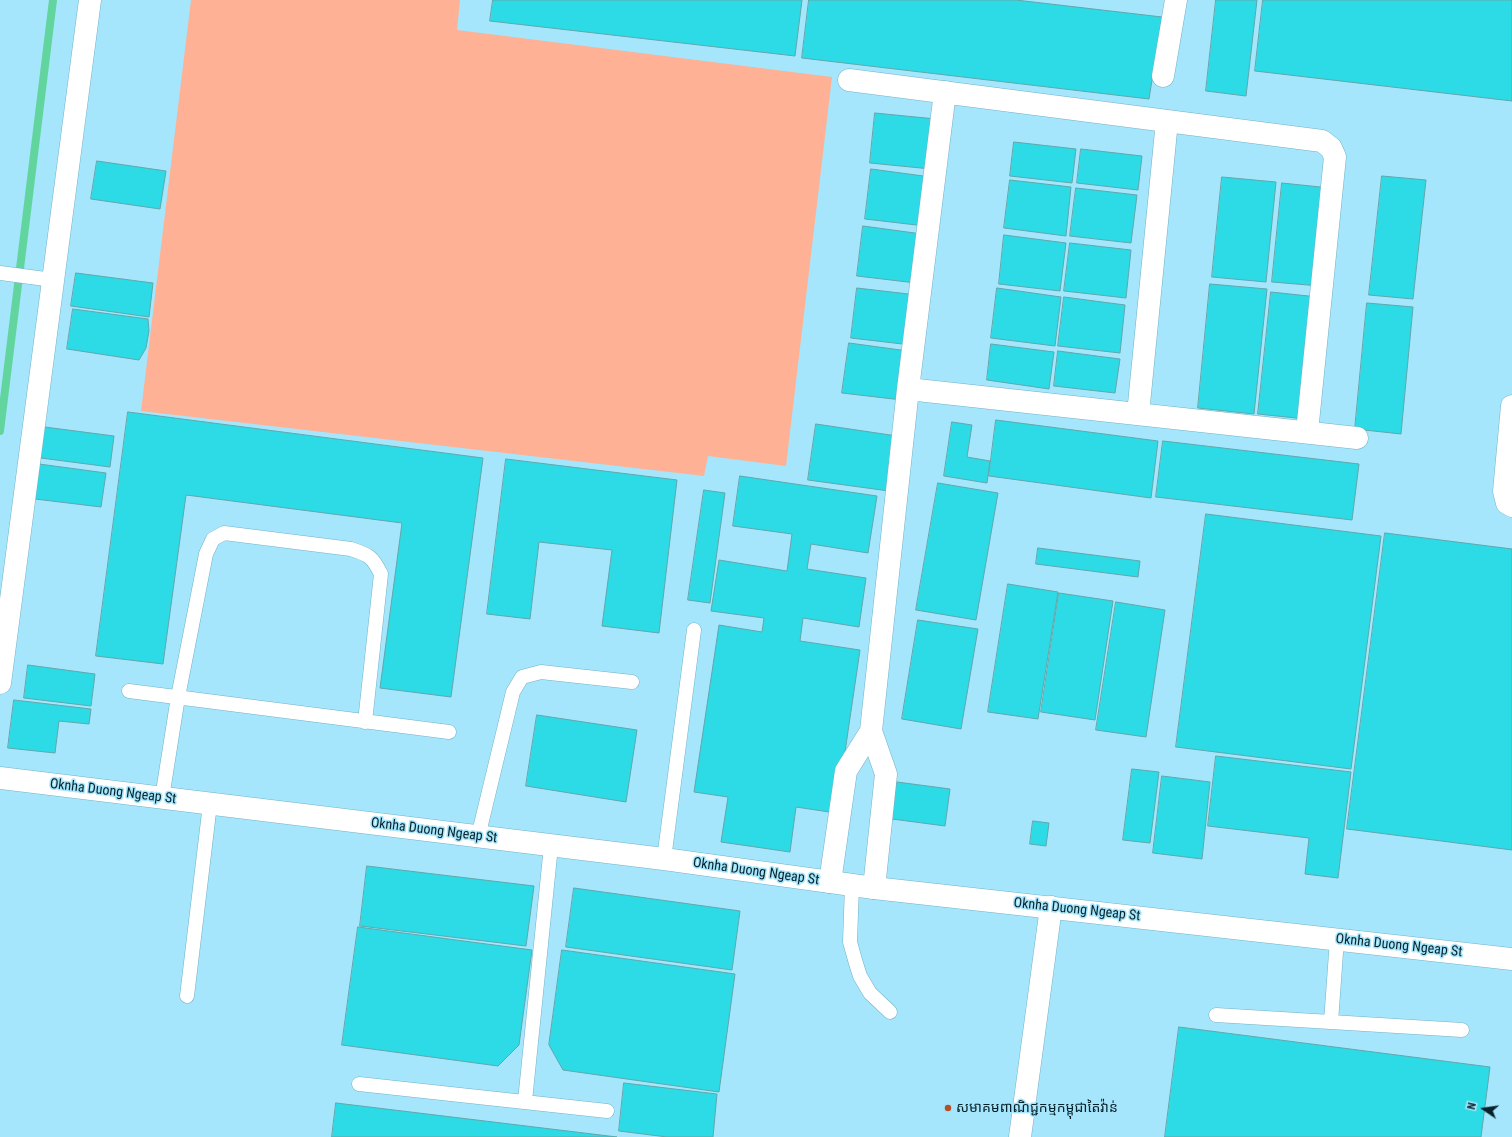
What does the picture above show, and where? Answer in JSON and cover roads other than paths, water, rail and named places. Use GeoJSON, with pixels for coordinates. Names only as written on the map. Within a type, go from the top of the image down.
{"type":"FeatureCollection","features":[{"type":"Feature","properties":{"kind":"street"},"geometry":{"type":"LineString","coordinates":[[0,683],[90,0]]}},
{"type":"Feature","properties":{"kind":"street"},"geometry":{"type":"LineString","coordinates":[[1163,76],[1176,0]]}},
{"type":"Feature","properties":{"kind":"street"},"geometry":{"type":"LineString","coordinates":[[848,80],[1322,141],[1331,148],[1335,157],[1307,432]]}},
{"type":"Feature","properties":{"kind":"street"},"geometry":{"type":"LineString","coordinates":[[874,888],[886,774],[872,731],[908,389],[945,92]]}},
{"type":"Feature","properties":{"kind":"street"},"geometry":{"type":"LineString","coordinates":[[1138,414],[1167,121]]}},
{"type":"Feature","properties":{"kind":"street"},"geometry":{"type":"LineString","coordinates":[[908,389],[1357,438]]}},
{"type":"Feature","properties":{"kind":"street"},"geometry":{"type":"LineString","coordinates":[[1512,406],[1504,491],[1507,503],[1512,506]]}},
{"type":"Feature","properties":{"kind":"street"},"geometry":{"type":"LineString","coordinates":[[830,882],[846,771],[872,731]]}},
{"type":"Feature","properties":{"kind":"street","name":"Oknha Duong Ngeap St"},"geometry":{"type":"LineString","coordinates":[[0,778],[664,859],[874,888],[1512,959]]}},
{"type":"Feature","properties":{"kind":"street"},"geometry":{"type":"LineString","coordinates":[[1020,1137],[1051,907]]}},
{"type":"Feature","properties":{"kind":"lane"},"geometry":{"type":"LineString","coordinates":[[0,273],[53,280]]}},
{"type":"Feature","properties":{"kind":"lane"},"geometry":{"type":"LineString","coordinates":[[162,798],[178,698],[206,554],[213,539],[224,533],[350,549],[364,553],[374,560],[381,574],[365,722]]}},
{"type":"Feature","properties":{"kind":"lane"},"geometry":{"type":"LineString","coordinates":[[664,859],[694,630]]}},
{"type":"Feature","properties":{"kind":"lane"},"geometry":{"type":"LineString","coordinates":[[478,837],[513,692],[522,677],[541,672],[632,682]]}},
{"type":"Feature","properties":{"kind":"lane"},"geometry":{"type":"LineString","coordinates":[[129,691],[448,732]]}},
{"type":"Feature","properties":{"kind":"lane"},"geometry":{"type":"LineString","coordinates":[[187,996],[210,804]]}},
{"type":"Feature","properties":{"kind":"lane"},"geometry":{"type":"LineString","coordinates":[[525,1101],[551,846]]}},
{"type":"Feature","properties":{"kind":"lane"},"geometry":{"type":"LineString","coordinates":[[852,885],[850,942],[855,960],[860,976],[870,993],[890,1012]]}},
{"type":"Feature","properties":{"kind":"lane"},"geometry":{"type":"LineString","coordinates":[[1331,1022],[1337,939]]}},
{"type":"Feature","properties":{"kind":"lane"},"geometry":{"type":"LineString","coordinates":[[1216,1015],[1462,1030]]}},
{"type":"Feature","properties":{"kind":"lane"},"geometry":{"type":"LineString","coordinates":[[359,1084],[606,1111]]}},
{"type":"Feature","properties":{"kind":"waterway"},"geometry":{"type":"LineString","coordinates":[[0,431],[53,0]]}},
{"type":"Feature","properties":{"kind":"place","name":"សមាគមពាណិជ្ជកម្មកម្ពុជាតៃវ៉ាន់"},"geometry":{"type":"Point","coordinates":[948,1108]}}]}
